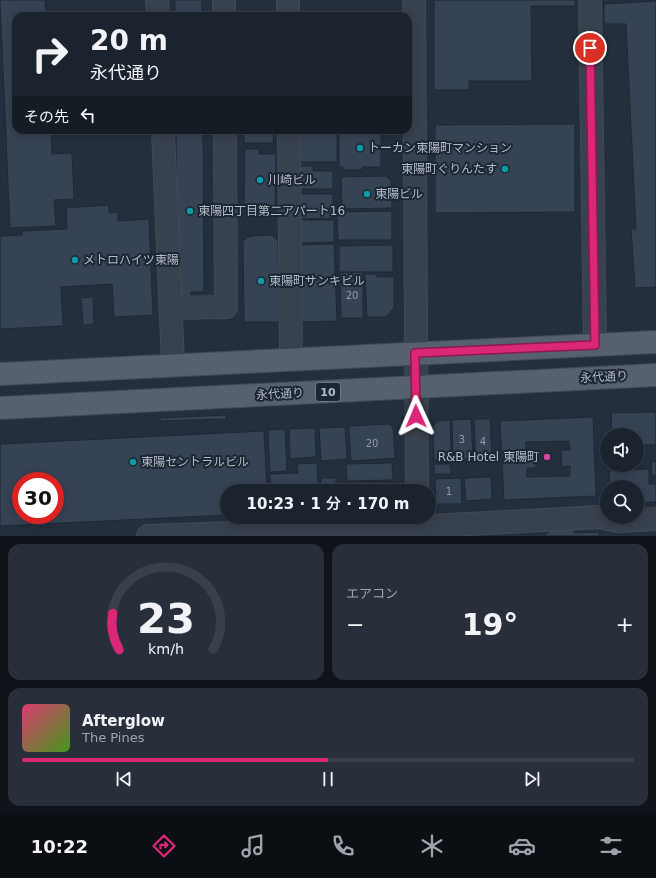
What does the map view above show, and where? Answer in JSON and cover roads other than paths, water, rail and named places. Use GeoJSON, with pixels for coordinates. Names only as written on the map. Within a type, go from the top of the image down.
{"type":"FeatureCollection","features":[{"type":"Feature","properties":{"kind":"main road"},"geometry":{"type":"LineString","coordinates":[[0,374],[291,358],[656,342]]}},
{"type":"Feature","properties":{"kind":"main road","name":"永代通り"},"geometry":{"type":"LineString","coordinates":[[0,408],[656,375]]}},
{"type":"Feature","properties":{"kind":"street"},"geometry":{"type":"LineString","coordinates":[[157,0],[158,12]]}},
{"type":"Feature","properties":{"kind":"street"},"geometry":{"type":"LineString","coordinates":[[224,0],[224,12]]}},
{"type":"Feature","properties":{"kind":"street"},"geometry":{"type":"LineString","coordinates":[[288,0],[288,12]]}},
{"type":"Feature","properties":{"kind":"street"},"geometry":{"type":"LineString","coordinates":[[414,0],[417,484]]}},
{"type":"Feature","properties":{"kind":"street"},"geometry":{"type":"LineString","coordinates":[[590,0],[595,345]]}},
{"type":"Feature","properties":{"kind":"street"},"geometry":{"type":"LineString","coordinates":[[163,134],[173,364]]}},
{"type":"Feature","properties":{"kind":"street"},"geometry":{"type":"LineString","coordinates":[[171,308],[226,307],[224,134]]}},
{"type":"Feature","properties":{"kind":"street"},"geometry":{"type":"LineString","coordinates":[[289,134],[291,358]]}},
{"type":"Feature","properties":{"kind":"street"},"geometry":{"type":"LineString","coordinates":[[148,536],[418,526],[600,517],[618,521],[656,519]]}},
{"type":"Feature","properties":{"kind":"place","name":"トーカン東陽町マンション"},"geometry":{"type":"Point","coordinates":[360,148]}},
{"type":"Feature","properties":{"kind":"place","name":"東陽町ぐりんたす"},"geometry":{"type":"Point","coordinates":[505,169]}},
{"type":"Feature","properties":{"kind":"place","name":"川崎ビル"},"geometry":{"type":"Point","coordinates":[260,180]}},
{"type":"Feature","properties":{"kind":"place","name":"東陽ビル"},"geometry":{"type":"Point","coordinates":[367,194]}},
{"type":"Feature","properties":{"kind":"place","name":"東陽四丁目第二アパート16"},"geometry":{"type":"Point","coordinates":[190,211]}},
{"type":"Feature","properties":{"kind":"place","name":"メトロハイツ東陽"},"geometry":{"type":"Point","coordinates":[75,260]}},
{"type":"Feature","properties":{"kind":"place","name":"東陽町サンキビル"},"geometry":{"type":"Point","coordinates":[261,281]}},
{"type":"Feature","properties":{"kind":"place","name":"R&B Hotel 東陽町"},"geometry":{"type":"Point","coordinates":[547,457]}},
{"type":"Feature","properties":{"kind":"place","name":"東陽セントラルビル"},"geometry":{"type":"Point","coordinates":[133,462]}}]}
